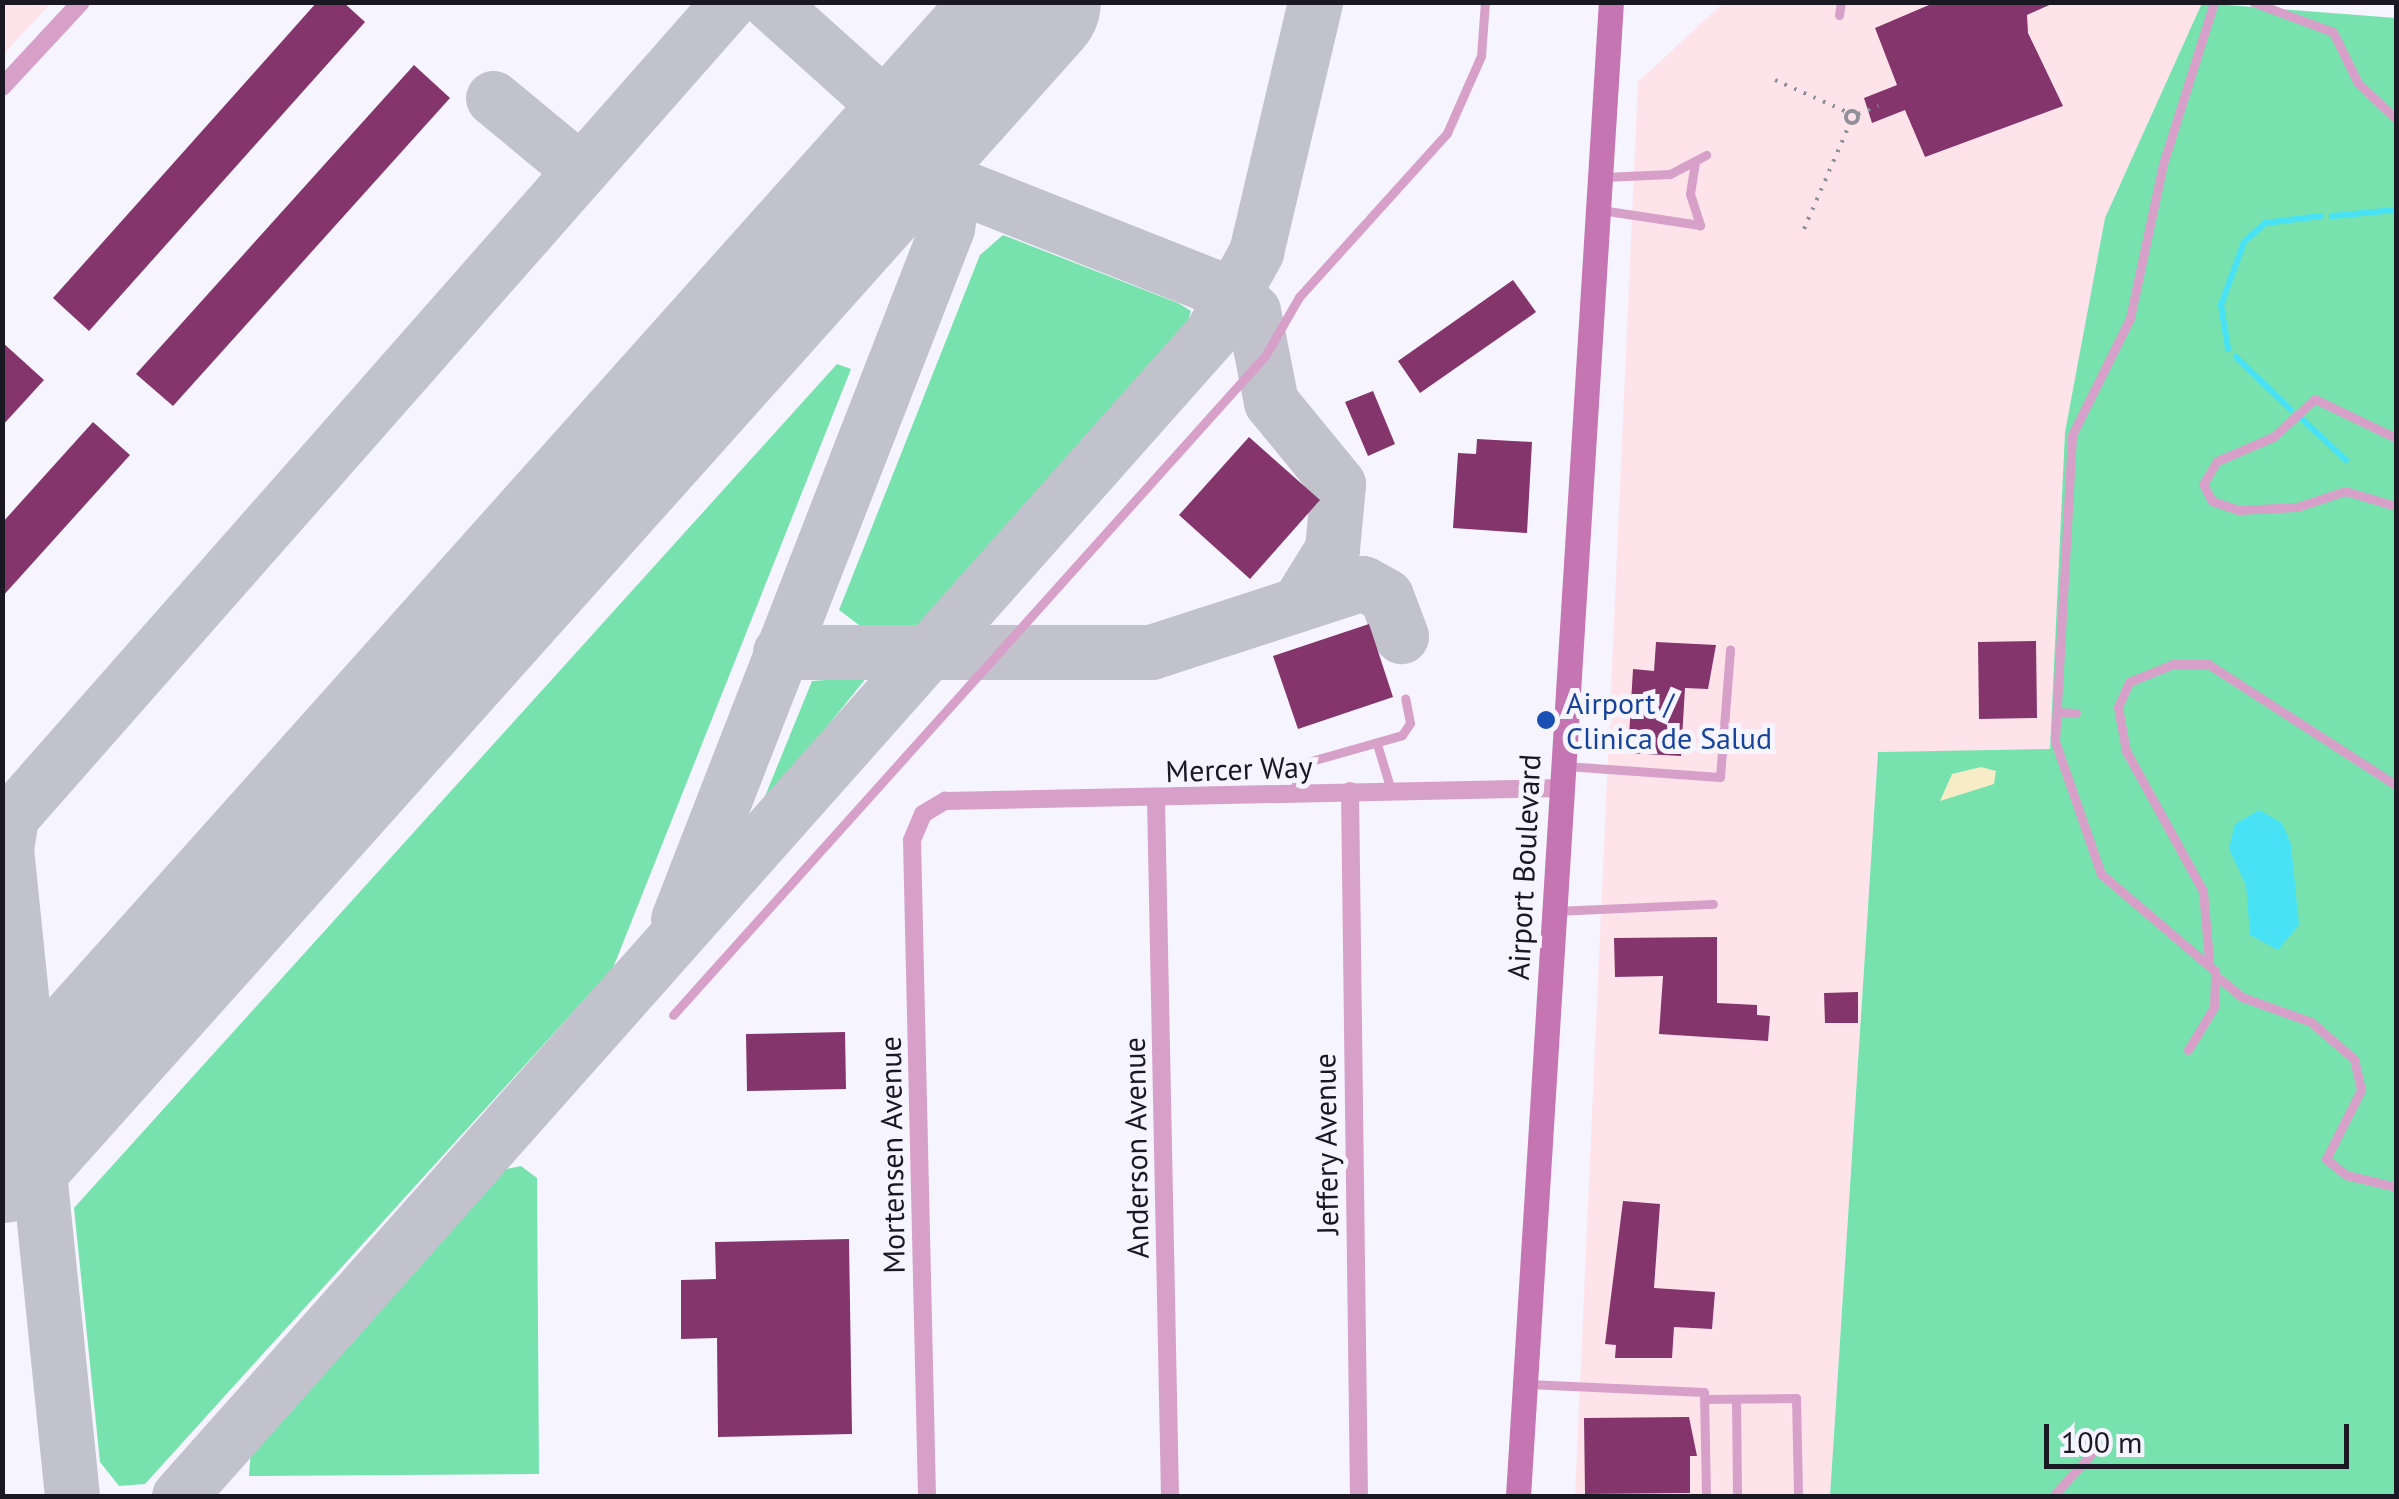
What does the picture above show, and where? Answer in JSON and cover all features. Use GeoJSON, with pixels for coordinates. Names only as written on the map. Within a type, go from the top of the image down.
{"type":"FeatureCollection","features":[{"type":"Feature","properties":{"kind":"main road","name":"Airport Boulevard"},"geometry":{"type":"LineString","coordinates":[[1518,1496],[1611,2]]}},
{"type":"Feature","properties":{"kind":"street"},"geometry":{"type":"LineString","coordinates":[[2,87],[81,2]]}},
{"type":"Feature","properties":{"kind":"street","name":"Mercer Way"},"geometry":{"type":"LineString","coordinates":[[923,814],[945,801],[1292,799],[1350,790],[1562,777]]}},
{"type":"Feature","properties":{"kind":"street","name":"Jeffery Avenue"},"geometry":{"type":"LineString","coordinates":[[1350,790],[1359,1496]]}},
{"type":"Feature","properties":{"kind":"street","name":"Anderson Avenue"},"geometry":{"type":"LineString","coordinates":[[1156,799],[1170,1496]]}},
{"type":"Feature","properties":{"kind":"street","name":"Mortensen Avenue"},"geometry":{"type":"LineString","coordinates":[[923,814],[912,840],[927,1496]]}},
{"type":"Feature","properties":{"kind":"lane"},"geometry":{"type":"LineString","coordinates":[[673,1015],[1265,356],[1299,297],[1447,133],[1481,56],[1485,2]]}},
{"type":"Feature","properties":{"kind":"lane"},"geometry":{"type":"LineString","coordinates":[[1839,14],[1841,2]]}},
{"type":"Feature","properties":{"kind":"lane"},"geometry":{"type":"LineString","coordinates":[[2214,2],[2159,178],[2130,318],[2072,434],[2057,712],[2059,768],[2101,874],[2212,965],[2236,994],[2305,1018],[2354,1059],[2361,1090],[2326,1158],[2346,1175],[2396,1188]]}},
{"type":"Feature","properties":{"kind":"lane"},"geometry":{"type":"LineString","coordinates":[[2252,2],[2333,32],[2358,83],[2396,119]]}},
{"type":"Feature","properties":{"kind":"lane"},"geometry":{"type":"LineString","coordinates":[[1601,176],[1657,176],[1706,155]]}},
{"type":"Feature","properties":{"kind":"lane"},"geometry":{"type":"LineString","coordinates":[[1598,210],[1700,226],[1690,194],[1695,162]]}},
{"type":"Feature","properties":{"kind":"lane"},"geometry":{"type":"LineString","coordinates":[[2396,438],[2315,399],[2273,437],[2217,462],[2203,484],[2212,500],[2238,510],[2297,507],[2345,491],[2396,506]]}},
{"type":"Feature","properties":{"kind":"lane"},"geometry":{"type":"LineString","coordinates":[[1562,777],[1720,777],[1730,649]]}},
{"type":"Feature","properties":{"kind":"lane"},"geometry":{"type":"LineString","coordinates":[[2188,1050],[2214,1007],[2203,890],[2126,752],[2118,707],[2129,682],[2173,664],[2208,664],[2396,785]]}},
{"type":"Feature","properties":{"kind":"lane"},"geometry":{"type":"LineString","coordinates":[[1292,799],[1304,763],[1378,744],[1408,729],[1406,698]]}},
{"type":"Feature","properties":{"kind":"lane"},"geometry":{"type":"LineString","coordinates":[[2057,712],[2076,713]]}},
{"type":"Feature","properties":{"kind":"lane"},"geometry":{"type":"LineString","coordinates":[[1378,744],[1390,790]]}},
{"type":"Feature","properties":{"kind":"lane"},"geometry":{"type":"LineString","coordinates":[[1554,912],[1714,904]]}},
{"type":"Feature","properties":{"kind":"lane"},"geometry":{"type":"LineString","coordinates":[[1525,1384],[1686,1384],[1704,1399],[1796,1398],[1798,1496]]}},
{"type":"Feature","properties":{"kind":"lane"},"geometry":{"type":"LineString","coordinates":[[1704,1399],[1706,1496]]}},
{"type":"Feature","properties":{"kind":"lane"},"geometry":{"type":"LineString","coordinates":[[1736,1399],[1738,1496]]}},
{"type":"Feature","properties":{"kind":"lane"},"geometry":{"type":"LineString","coordinates":[[2053,1496],[2095,1450]]}},
{"type":"Feature","properties":{"kind":"path"},"geometry":{"type":"LineString","coordinates":[[1775,80],[1858,114]]}},
{"type":"Feature","properties":{"kind":"path"},"geometry":{"type":"LineString","coordinates":[[1804,229],[1850,123],[1858,114],[1878,106]]}},
{"type":"Feature","properties":{"kind":"path"},"geometry":{"type":"LineString","coordinates":[[1847,112],[1850,123]]}},
{"type":"Feature","properties":{"kind":"shaded area"},"geometry":{"type":"Polygon","coordinates":[[[2,3],[51,3],[3,55],[2,3]]]}},
{"type":"Feature","properties":{"kind":"shaded area"},"geometry":{"type":"Polygon","coordinates":[[[1723,3],[2202,3],[2105,218],[2065,432],[2050,750],[1878,752],[1830,1496],[1575,1496],[1638,82],[1723,3]]]}},
{"type":"Feature","properties":{"kind":"green space"},"geometry":{"type":"Polygon","coordinates":[[[2202,3],[2396,18],[2396,1496],[1830,1496],[1878,752],[2050,749],[2065,432],[2105,218],[2202,3]]]}},
{"type":"Feature","properties":{"kind":"green space"},"geometry":{"type":"Polygon","coordinates":[[[1003,235],[1178,303],[1191,311],[1185,332],[916,629],[859,625],[839,610],[980,255],[1003,235]]]}},
{"type":"Feature","properties":{"kind":"green space"},"geometry":{"type":"Polygon","coordinates":[[[837,364],[851,369],[613,968],[145,1484],[119,1486],[100,1462],[74,1208],[837,364]]]}},
{"type":"Feature","properties":{"kind":"green space"},"geometry":{"type":"Polygon","coordinates":[[[867,677],[759,811],[812,681],[867,677]]]}},
{"type":"Feature","properties":{"kind":"green space"},"geometry":{"type":"Polygon","coordinates":[[[521,1166],[537,1178],[539,1474],[249,1476],[251,1449],[502,1170],[521,1166]]]}},
{"type":"Feature","properties":{"kind":"sand"},"geometry":{"type":"Polygon","coordinates":[[[1981,767],[1996,771],[1994,784],[1940,801],[1952,774],[1981,767]]]}},
{"type":"Feature","properties":{"kind":"water"},"geometry":{"type":"Polygon","coordinates":[[[2259,810],[2282,823],[2291,844],[2299,925],[2278,950],[2250,935],[2246,885],[2229,849],[2235,824],[2259,810]]]}},
{"type":"Feature","properties":{"kind":"building"},"geometry":{"type":"Polygon","coordinates":[[[317,2],[343,2],[365,22],[89,331],[53,298],[317,2]]]}},
{"type":"Feature","properties":{"kind":"building"},"geometry":{"type":"Polygon","coordinates":[[[1936,2],[2056,2],[2027,15],[2028,33],[2063,106],[1925,157],[1905,110],[1872,123],[1864,98],[1897,85],[1875,28],[1936,2]]]}},
{"type":"Feature","properties":{"kind":"building"},"geometry":{"type":"Polygon","coordinates":[[[414,65],[450,98],[173,406],[136,374],[414,65]]]}},
{"type":"Feature","properties":{"kind":"building"},"geometry":{"type":"Polygon","coordinates":[[[1513,280],[1536,312],[1420,393],[1398,361],[1513,280]]]}},
{"type":"Feature","properties":{"kind":"building"},"geometry":{"type":"Polygon","coordinates":[[[2,342],[44,380],[2,426],[2,342]]]}},
{"type":"Feature","properties":{"kind":"building"},"geometry":{"type":"Polygon","coordinates":[[[1373,391],[1395,444],[1368,456],[1345,402],[1373,391]]]}},
{"type":"Feature","properties":{"kind":"building"},"geometry":{"type":"Polygon","coordinates":[[[93,422],[130,455],[2,597],[2,523],[93,422]]]}},
{"type":"Feature","properties":{"kind":"building"},"geometry":{"type":"Polygon","coordinates":[[[1249,437],[1320,500],[1250,579],[1179,515],[1249,437]]]}},
{"type":"Feature","properties":{"kind":"building"},"geometry":{"type":"Polygon","coordinates":[[[1477,439],[1532,442],[1527,533],[1453,528],[1458,453],[1476,454],[1477,439]]]}},
{"type":"Feature","properties":{"kind":"building"},"geometry":{"type":"Polygon","coordinates":[[[1369,624],[1393,697],[1298,729],[1273,656],[1369,624]]]}},
{"type":"Feature","properties":{"kind":"building"},"geometry":{"type":"Polygon","coordinates":[[[2036,641],[2037,718],[1979,719],[1978,642],[2036,641]]]}},
{"type":"Feature","properties":{"kind":"building"},"geometry":{"type":"Polygon","coordinates":[[[1656,642],[1716,645],[1708,689],[1685,688],[1681,756],[1628,753],[1633,669],[1654,671],[1656,642]]]}},
{"type":"Feature","properties":{"kind":"building"},"geometry":{"type":"Polygon","coordinates":[[[1717,937],[1717,1003],[1757,1005],[1757,1015],[1770,1016],[1768,1041],[1659,1034],[1663,976],[1615,977],[1614,938],[1717,937]]]}},
{"type":"Feature","properties":{"kind":"building"},"geometry":{"type":"Polygon","coordinates":[[[1858,992],[1858,1023],[1825,1023],[1824,993],[1858,992]]]}},
{"type":"Feature","properties":{"kind":"building"},"geometry":{"type":"Polygon","coordinates":[[[845,1032],[846,1089],[747,1091],[746,1034],[845,1032]]]}},
{"type":"Feature","properties":{"kind":"building"},"geometry":{"type":"Polygon","coordinates":[[[1623,1201],[1660,1204],[1654,1288],[1715,1292],[1712,1329],[1674,1327],[1672,1358],[1615,1358],[1616,1345],[1605,1344],[1623,1201]]]}},
{"type":"Feature","properties":{"kind":"building"},"geometry":{"type":"Polygon","coordinates":[[[849,1239],[852,1434],[718,1437],[717,1338],[681,1339],[681,1280],[716,1279],[715,1242],[849,1239]]]}},
{"type":"Feature","properties":{"kind":"building"},"geometry":{"type":"Polygon","coordinates":[[[1689,1417],[1697,1456],[1690,1456],[1690,1493],[1585,1494],[1584,1418],[1689,1417]]]}},
{"type":"Feature","properties":{"kind":"waterway"},"geometry":{"type":"LineString","coordinates":[[2332,216],[2396,210]]}},
{"type":"Feature","properties":{"kind":"waterway"},"geometry":{"type":"LineString","coordinates":[[2228,349],[2221,305],[2244,242],[2265,223],[2321,216]]}},
{"type":"Feature","properties":{"kind":"waterway"},"geometry":{"type":"LineString","coordinates":[[2236,357],[2291,410]]}},
{"type":"Feature","properties":{"kind":"waterway"},"geometry":{"type":"LineString","coordinates":[[2302,419],[2346,460]]}},
{"type":"Feature","properties":{"kind":"taxiway"},"geometry":{"type":"LineString","coordinates":[[72,1496],[6,849],[11,817],[729,2]]}},
{"type":"Feature","properties":{"kind":"taxiway"},"geometry":{"type":"LineString","coordinates":[[678,919],[947,228],[954,184],[942,157],[769,2]]}},
{"type":"Feature","properties":{"kind":"taxiway"},"geometry":{"type":"LineString","coordinates":[[179,1496],[1211,334],[1256,252],[1315,2]]}},
{"type":"Feature","properties":{"kind":"taxiway"},"geometry":{"type":"LineString","coordinates":[[493,98],[580,170]]}},
{"type":"Feature","properties":{"kind":"taxiway"},"geometry":{"type":"LineString","coordinates":[[954,184],[1237,296],[1253,311],[1271,402],[1338,484],[1332,549],[1298,604]]}},
{"type":"Feature","properties":{"kind":"taxiway"},"geometry":{"type":"LineString","coordinates":[[780,652],[1151,652],[1363,583],[1386,596],[1401,636]]}},
{"type":"Feature","properties":{"kind":"runway"},"geometry":{"type":"LineString","coordinates":[[2,1154],[1032,2]]}},
{"type":"Feature","properties":{"kind":"place","name":"Airport / Clinica de Salud"},"geometry":{"type":"Point","coordinates":[1546,720]}}]}
